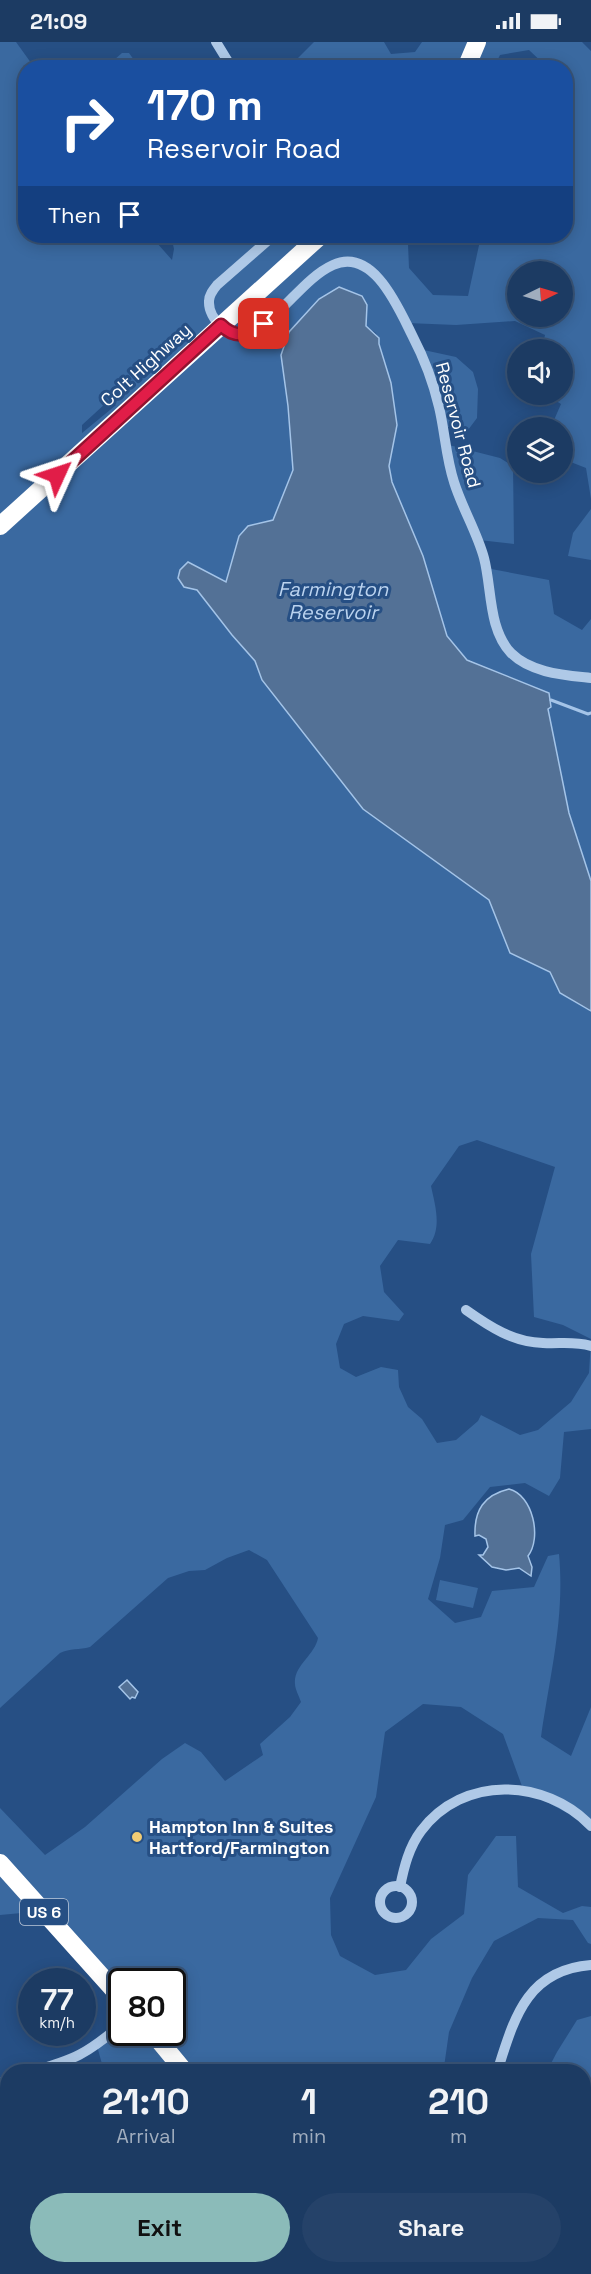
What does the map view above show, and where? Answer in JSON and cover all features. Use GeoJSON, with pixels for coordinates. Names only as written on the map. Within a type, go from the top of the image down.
{"type":"FeatureCollection","features":[{"type":"Feature","properties":{"kind":"highway"},"geometry":{"type":"LineString","coordinates":[[469,60],[477,42]]}},
{"type":"Feature","properties":{"kind":"highway","name":"Colt Highway"},"geometry":{"type":"LineString","coordinates":[[0,526],[312,243]]}},
{"type":"Feature","properties":{"kind":"highway","name":"US 6"},"geometry":{"type":"LineString","coordinates":[[0,1863],[108,1983]]}},
{"type":"Feature","properties":{"kind":"highway"},"geometry":{"type":"LineString","coordinates":[[164,2046],[178,2064]]}},
{"type":"Feature","properties":{"kind":"street"},"geometry":{"type":"LineString","coordinates":[[216,42],[227,60]]}},
{"type":"Feature","properties":{"kind":"street"},"geometry":{"type":"LineString","coordinates":[[221,325],[210,309],[211,293],[265,243]]}},
{"type":"Feature","properties":{"kind":"street","name":"Reservoir Road"},"geometry":{"type":"LineString","coordinates":[[221,325],[236,335],[254,332],[323,271],[340,262],[357,263],[373,272],[392,297],[428,369],[440,410],[454,484],[483,554],[495,625],[507,649],[528,666],[591,678]]}},
{"type":"Feature","properties":{"kind":"street"},"geometry":{"type":"LineString","coordinates":[[466,1310],[496,1331],[520,1340],[545,1344],[577,1343],[591,1346]]}},
{"type":"Feature","properties":{"kind":"street"},"geometry":{"type":"LineString","coordinates":[[400,1887],[411,1848],[431,1818],[447,1805],[484,1791],[513,1789],[542,1794],[576,1812],[591,1826]]}},
{"type":"Feature","properties":{"kind":"street"},"geometry":{"type":"LineString","coordinates":[[500,2064],[517,2013],[533,1991],[555,1974],[591,1965]]}},
{"type":"Feature","properties":{"kind":"street"},"geometry":{"type":"LineString","coordinates":[[56,2064],[75,2058],[97,2046],[108,2036]]}},
{"type":"Feature","properties":{"kind":"shaded area"},"geometry":{"type":"Polygon","coordinates":[[[0,42],[16,42],[29,60],[18,60],[18,243],[157,243],[172,260],[173,243],[410,243],[408,244],[409,268],[433,295],[468,296],[479,243],[573,243],[573,60],[540,60],[529,50],[500,55],[498,60],[296,60],[314,42],[384,42],[391,54],[415,52],[422,42],[582,42],[591,51],[591,499],[586,468],[573,463],[573,417],[555,417],[561,405],[573,405],[573,339],[544,339],[545,335],[528,327],[573,327],[573,261],[507,261],[507,322],[456,325],[407,323],[419,349],[456,357],[473,372],[478,389],[477,418],[468,430],[443,427],[445,444],[500,458],[507,462],[507,483],[513,483],[514,544],[479,540],[486,568],[549,580],[554,614],[582,630],[591,619],[591,881],[569,813],[548,709],[549,693],[467,659],[447,636],[423,556],[392,482],[389,466],[397,425],[391,383],[376,333],[365,326],[367,305],[281,355],[293,470],[273,521],[248,526],[239,536],[226,583],[184,587],[197,590],[255,661],[262,680],[363,809],[490,901],[510,953],[550,972],[560,993],[591,1011],[591,1339],[591,1429],[564,1432],[560,1478],[549,1496],[525,1483],[490,1487],[463,1520],[445,1525],[440,1558],[428,1599],[455,1623],[481,1617],[492,1591],[534,1587],[548,1556],[559,1554],[558,1623],[541,1737],[571,1756],[591,1707],[591,1826],[523,1789],[503,1734],[461,1707],[423,1704],[385,1732],[376,1797],[330,1898],[331,1935],[340,1956],[375,1975],[406,1970],[431,1939],[464,1914],[468,1875],[496,1836],[516,1836],[518,1887],[563,1913],[582,1906],[591,1907],[591,1944],[573,1920],[538,1918],[494,1941],[472,1978],[449,2032],[444,2064],[102,2064],[97,2046],[108,2036],[108,2046],[186,2046],[186,1968],[108,1968],[108,1984],[96,1968],[94,1968],[43,1911],[0,1915],[0,1808],[45,1855],[85,1827],[162,1759],[185,1743],[201,1752],[225,1781],[263,1755],[260,1744],[290,1717],[301,1702],[295,1678],[318,1638],[267,1560],[249,1550],[227,1558],[205,1570],[189,1571],[168,1578],[90,1647],[60,1653],[0,1708],[0,42]],[[106,403],[82,425],[82,433],[116,405],[106,403]],[[477,1140],[459,1146],[431,1186],[437,1223],[430,1244],[398,1240],[380,1266],[384,1292],[404,1314],[399,1321],[363,1316],[344,1324],[336,1344],[340,1368],[356,1377],[381,1367],[398,1370],[399,1387],[408,1407],[422,1419],[437,1443],[456,1440],[478,1421],[481,1415],[520,1435],[538,1430],[571,1402],[589,1373],[591,1339],[563,1325],[534,1317],[531,1254],[555,1167],[477,1140]]]}},
{"type":"Feature","properties":{"kind":"shaded area"},"geometry":{"type":"Polygon","coordinates":[[[122,53],[129,53],[134,60],[114,60],[122,53]]]}},
{"type":"Feature","properties":{"kind":"shaded area"},"geometry":{"type":"Polygon","coordinates":[[[591,509],[591,560],[568,556],[573,533],[591,509]]]}},
{"type":"Feature","properties":{"kind":"shaded area"},"geometry":{"type":"Polygon","coordinates":[[[440,1580],[478,1588],[473,1608],[436,1600],[440,1580]]]}},
{"type":"Feature","properties":{"kind":"shaded area"},"geometry":{"type":"Polygon","coordinates":[[[591,2016],[591,2064],[551,2064],[557,2052],[577,2020],[591,2016]]]}},
{"type":"Feature","properties":{"kind":"water","name":"Farmington Reservoir"},"geometry":{"type":"Polygon","coordinates":[[[339,287],[362,296],[367,305],[366,326],[379,338],[391,383],[397,425],[389,466],[392,482],[423,556],[447,636],[467,660],[549,693],[551,707],[548,709],[569,813],[591,881],[591,1011],[560,993],[550,972],[510,953],[489,900],[363,809],[262,680],[255,661],[197,590],[184,587],[178,578],[180,570],[188,562],[226,582],[239,536],[248,526],[273,520],[293,470],[281,355],[289,332],[319,299],[339,287]]]}},
{"type":"Feature","properties":{"kind":"water"},"geometry":{"type":"Polygon","coordinates":[[[509,1489],[524,1499],[533,1518],[534,1539],[528,1556],[532,1567],[531,1576],[519,1568],[506,1570],[492,1567],[479,1555],[483,1555],[488,1547],[486,1539],[479,1535],[475,1536],[479,1511],[493,1495],[509,1489]]]}},
{"type":"Feature","properties":{"kind":"water"},"geometry":{"type":"Polygon","coordinates":[[[127,1680],[138,1692],[135,1698],[130,1699],[119,1687],[127,1680]]]}},
{"type":"Feature","properties":{"kind":"waterway"},"geometry":{"type":"LineString","coordinates":[[551,700],[588,714],[591,713]]}},
{"type":"Feature","properties":{"kind":"place","name":"Hampton Inn & Suites Hartford/Farmington"},"geometry":{"type":"Point","coordinates":[137,1837]}},
{"type":"Feature","properties":{"kind":"route"},"geometry":{"type":"LineString","coordinates":[[57,475],[221,325],[236,335],[243,335],[254,332],[264,324]]}}]}
